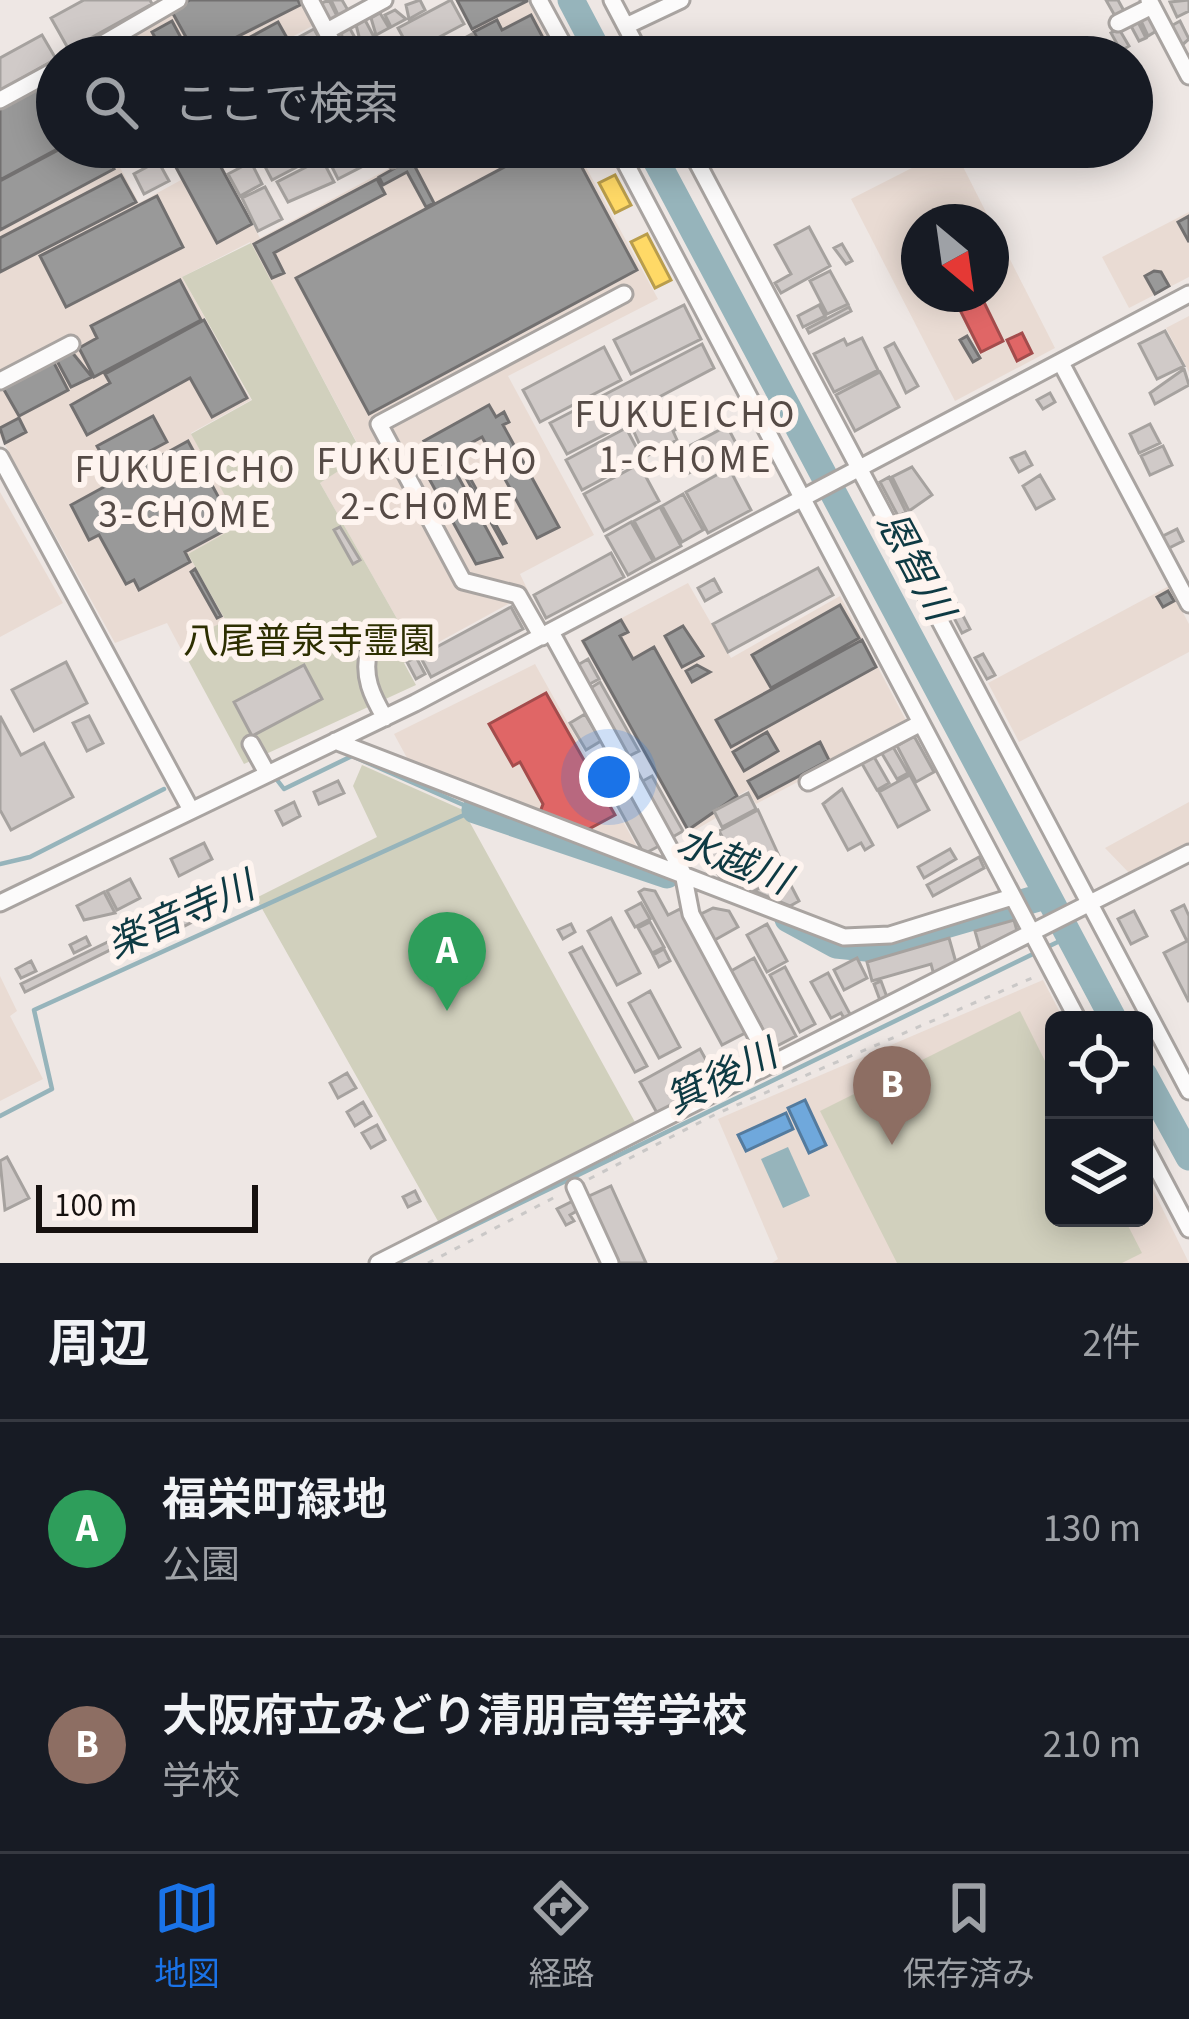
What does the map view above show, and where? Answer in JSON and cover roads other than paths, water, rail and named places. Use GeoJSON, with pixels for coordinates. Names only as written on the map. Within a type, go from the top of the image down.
{"type":"FeatureCollection","features":[{"type":"Feature","properties":{"kind":"street"},"geometry":{"type":"LineString","coordinates":[[116,36],[178,0]]}},
{"type":"Feature","properties":{"kind":"street"},"geometry":{"type":"LineString","coordinates":[[310,0],[330,36]]}},
{"type":"Feature","properties":{"kind":"street"},"geometry":{"type":"LineString","coordinates":[[327,31],[384,0]]}},
{"type":"Feature","properties":{"kind":"street"},"geometry":{"type":"LineString","coordinates":[[539,0],[558,36]]}},
{"type":"Feature","properties":{"kind":"street"},"geometry":{"type":"LineString","coordinates":[[613,0],[631,36]]}},
{"type":"Feature","properties":{"kind":"street"},"geometry":{"type":"LineString","coordinates":[[626,26],[681,0]]}},
{"type":"Feature","properties":{"kind":"street"},"geometry":{"type":"LineString","coordinates":[[1118,23],[1150,2],[1183,52],[1189,76]]}},
{"type":"Feature","properties":{"kind":"street"},"geometry":{"type":"LineString","coordinates":[[0,100],[36,80]]}},
{"type":"Feature","properties":{"kind":"street"},"geometry":{"type":"LineString","coordinates":[[628,168],[808,498],[1073,1011]]}},
{"type":"Feature","properties":{"kind":"street"},"geometry":{"type":"LineString","coordinates":[[700,168],[1088,908],[1182,1062],[1189,1091]]}},
{"type":"Feature","properties":{"kind":"street"},"geometry":{"type":"LineString","coordinates":[[624,294],[379,424],[463,581],[518,595],[546,634],[683,875],[685,895],[772,1065]]}},
{"type":"Feature","properties":{"kind":"street"},"geometry":{"type":"LineString","coordinates":[[0,903],[385,718],[1189,294]]}},
{"type":"Feature","properties":{"kind":"street"},"geometry":{"type":"LineString","coordinates":[[0,381],[70,344]]}},
{"type":"Feature","properties":{"kind":"street"},"geometry":{"type":"LineString","coordinates":[[1061,363],[1189,604]]}},
{"type":"Feature","properties":{"kind":"street"},"geometry":{"type":"LineString","coordinates":[[0,457],[191,809]]}},
{"type":"Feature","properties":{"kind":"street"},"geometry":{"type":"LineString","coordinates":[[384,641],[369,650],[365,663],[370,692],[385,718]]}},
{"type":"Feature","properties":{"kind":"street"},"geometry":{"type":"LineString","coordinates":[[808,782],[921,724]]}},
{"type":"Feature","properties":{"kind":"street"},"geometry":{"type":"LineString","coordinates":[[335,741],[844,937],[890,935],[1016,904]]}},
{"type":"Feature","properties":{"kind":"street"},"geometry":{"type":"LineString","coordinates":[[251,744],[267,773]]}},
{"type":"Feature","properties":{"kind":"street"},"geometry":{"type":"LineString","coordinates":[[378,1263],[1037,934],[1189,853]]}},
{"type":"Feature","properties":{"kind":"street"},"geometry":{"type":"LineString","coordinates":[[1153,1161],[1189,1229]]}},
{"type":"Feature","properties":{"kind":"street"},"geometry":{"type":"LineString","coordinates":[[575,1186],[610,1263]]}},
{"type":"Feature","properties":{"kind":"water"},"geometry":{"type":"Polygon","coordinates":[[[788,1147],[810,1196],[783,1208],[761,1159],[788,1147]]]}},
{"type":"Feature","properties":{"kind":"waterway","name":"恩智川"},"geometry":{"type":"LineString","coordinates":[[571,0],[590,36]]}},
{"type":"Feature","properties":{"kind":"waterway","name":"恩智川"},"geometry":{"type":"LineString","coordinates":[[660,168],[1109,1011]]}},
{"type":"Feature","properties":{"kind":"waterway","name":"水越川"},"geometry":{"type":"LineString","coordinates":[[274,776],[284,789],[352,756],[475,810]]}},
{"type":"Feature","properties":{"kind":"waterway","name":"水越川"},"geometry":{"type":"LineString","coordinates":[[0,864],[30,857],[164,789]]}},
{"type":"Feature","properties":{"kind":"waterway","name":"楽音寺川"},"geometry":{"type":"LineString","coordinates":[[0,1116],[52,1089],[34,1010],[475,810]]}},
{"type":"Feature","properties":{"kind":"waterway","name":"水越川"},"geometry":{"type":"LineString","coordinates":[[475,810],[667,875]]}},
{"type":"Feature","properties":{"kind":"waterway","name":"水越川"},"geometry":{"type":"LineString","coordinates":[[788,919],[836,945],[866,948],[1042,897]]}},
{"type":"Feature","properties":{"kind":"waterway","name":"箕後川"},"geometry":{"type":"LineString","coordinates":[[397,1263],[1068,937]]}},
{"type":"Feature","properties":{"kind":"waterway","name":"恩智川"},"geometry":{"type":"LineString","coordinates":[[1153,1091],[1189,1157]]}},
{"type":"Feature","properties":{"kind":"place","name":"福栄町緑地"},"geometry":{"type":"Point","coordinates":[447,1011]}},
{"type":"Feature","properties":{"kind":"place","name":"大阪府立みどり清朋高等学校"},"geometry":{"type":"Point","coordinates":[892,1145]}},
{"type":"Feature","properties":{"kind":"district","name":"FUKUEICHO 1-CHOME"},"geometry":{"type":"Point","coordinates":[686,436]}},
{"type":"Feature","properties":{"kind":"district","name":"FUKUEICHO 2-CHOME"},"geometry":{"type":"Point","coordinates":[428,482]}},
{"type":"Feature","properties":{"kind":"district","name":"FUKUEICHO 3-CHOME"},"geometry":{"type":"Point","coordinates":[186,490]}},
{"type":"Feature","properties":{"kind":"park label","name":"八尾普泉寺霊園"},"geometry":{"type":"Point","coordinates":[309,640]}}]}
